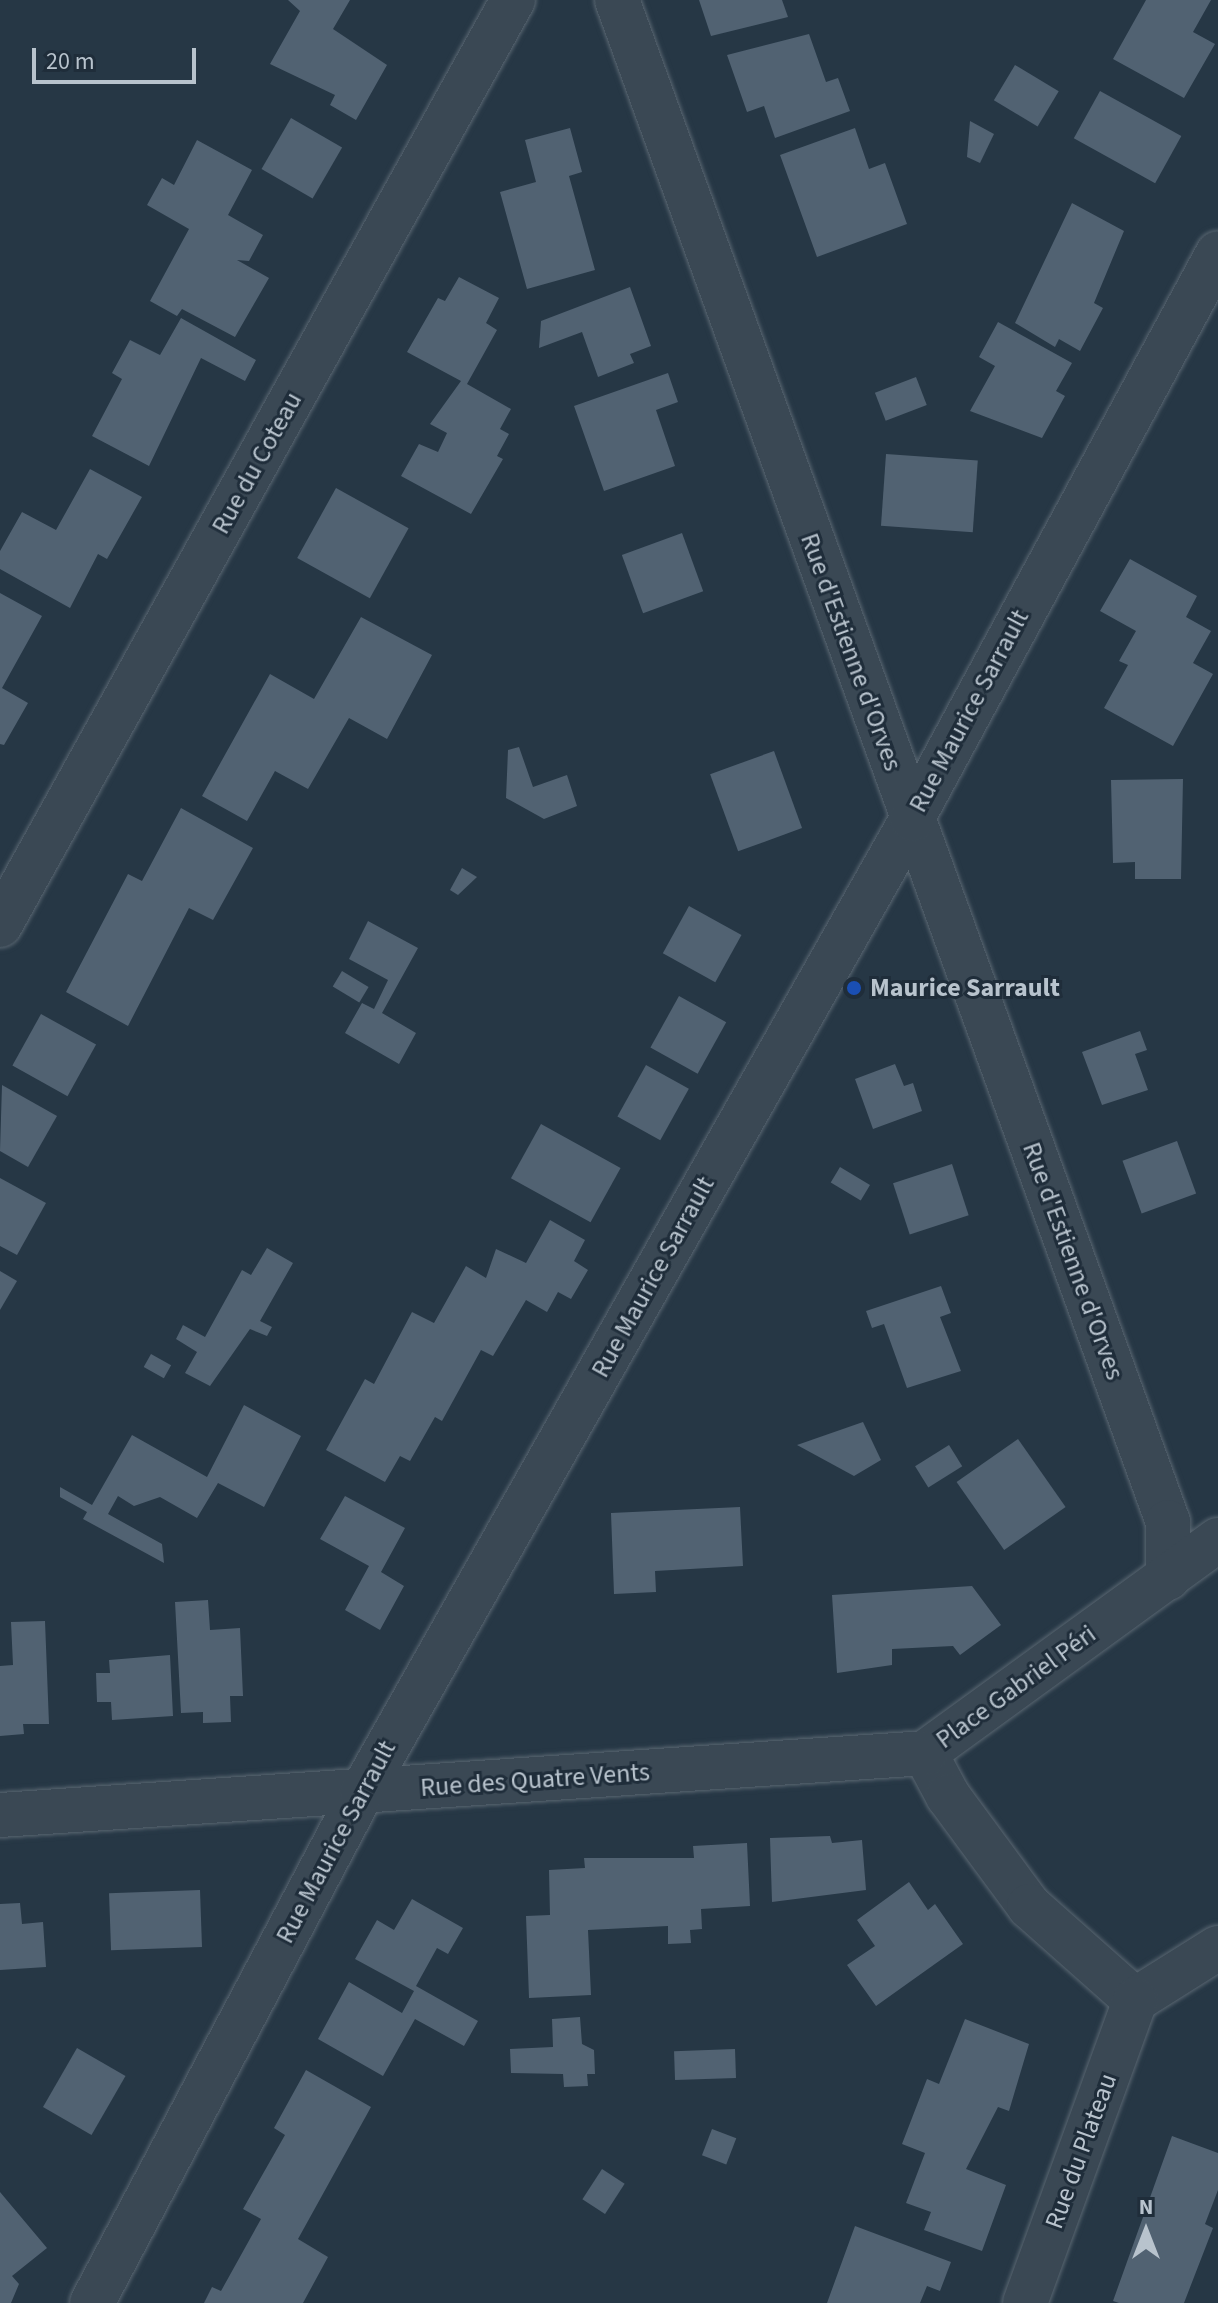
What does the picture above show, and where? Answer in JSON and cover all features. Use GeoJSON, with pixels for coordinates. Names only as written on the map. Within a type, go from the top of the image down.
{"type":"FeatureCollection","features":[{"type":"Feature","properties":{"kind":"street","name":"Rue du Coteau"},"geometry":{"type":"LineString","coordinates":[[0,925],[513,0]]}},
{"type":"Feature","properties":{"kind":"street","name":"Rue d'Estienne d'Orves"},"geometry":{"type":"LineString","coordinates":[[617,0],[1168,1522],[1168,1578]]}},
{"type":"Feature","properties":{"kind":"street","name":"Rue Maurice Sarrault"},"geometry":{"type":"LineString","coordinates":[[92,2303],[362,1792],[912,819],[1218,253]]}},
{"type":"Feature","properties":{"kind":"street","name":"Place Gabriel Péri"},"geometry":{"type":"LineString","coordinates":[[1135,2000],[1029,1906],[948,1796],[925,1753],[1218,1540]]}},
{"type":"Feature","properties":{"kind":"street","name":"Rue des Quatre Vents"},"geometry":{"type":"LineString","coordinates":[[0,1815],[925,1753]]}},
{"type":"Feature","properties":{"kind":"street"},"geometry":{"type":"LineString","coordinates":[[1135,2000],[1218,1948]]}},
{"type":"Feature","properties":{"kind":"street","name":"Rue du Plateau"},"geometry":{"type":"LineString","coordinates":[[1025,2303],[1135,2000]]}},
{"type":"Feature","properties":{"kind":"building"},"geometry":{"type":"Polygon","coordinates":[[[288,0],[350,0],[333,29],[387,65],[356,120],[330,105],[335,95],[270,64],[300,11],[288,0]]]}},
{"type":"Feature","properties":{"kind":"building"},"geometry":{"type":"Polygon","coordinates":[[[699,0],[782,0],[788,17],[711,36],[699,0]]]}},
{"type":"Feature","properties":{"kind":"building"},"geometry":{"type":"Polygon","coordinates":[[[1146,0],[1211,0],[1193,32],[1215,44],[1184,98],[1113,59],[1146,0]]]}},
{"type":"Feature","properties":{"kind":"building"},"geometry":{"type":"Polygon","coordinates":[[[809,34],[826,82],[838,78],[850,111],[775,138],[764,106],[747,112],[727,55],[809,34]]]}},
{"type":"Feature","properties":{"kind":"building"},"geometry":{"type":"Polygon","coordinates":[[[1015,65],[1059,91],[1038,126],[994,100],[1015,65]]]}},
{"type":"Feature","properties":{"kind":"building"},"geometry":{"type":"Polygon","coordinates":[[[1100,91],[1181,136],[1155,183],[1074,138],[1100,91]]]}},
{"type":"Feature","properties":{"kind":"building"},"geometry":{"type":"Polygon","coordinates":[[[291,118],[342,148],[313,199],[262,169],[291,118]]]}},
{"type":"Feature","properties":{"kind":"building"},"geometry":{"type":"Polygon","coordinates":[[[970,121],[994,134],[980,163],[967,157],[970,121]]]}},
{"type":"Feature","properties":{"kind":"building"},"geometry":{"type":"Polygon","coordinates":[[[570,128],[582,172],[569,176],[595,270],[527,289],[500,192],[536,182],[525,140],[570,128]]]}},
{"type":"Feature","properties":{"kind":"building"},"geometry":{"type":"Polygon","coordinates":[[[855,128],[869,169],[885,163],[907,224],[817,257],[780,155],[855,128]]]}},
{"type":"Feature","properties":{"kind":"building"},"geometry":{"type":"Polygon","coordinates":[[[197,140],[252,170],[228,215],[263,235],[249,261],[237,260],[269,278],[235,337],[182,309],[177,316],[150,301],[189,229],[147,205],[162,178],[174,185],[197,140]]]}},
{"type":"Feature","properties":{"kind":"building"},"geometry":{"type":"Polygon","coordinates":[[[1072,203],[1124,231],[1094,303],[1103,308],[1080,351],[1059,339],[1055,347],[1015,323],[1072,203]]]}},
{"type":"Feature","properties":{"kind":"building"},"geometry":{"type":"Polygon","coordinates":[[[459,277],[499,298],[486,323],[497,330],[467,384],[511,409],[500,429],[509,434],[497,456],[503,459],[471,514],[401,476],[419,444],[438,452],[447,433],[430,424],[461,381],[407,352],[438,298],[445,301],[459,277]]]}},
{"type":"Feature","properties":{"kind":"building"},"geometry":{"type":"Polygon","coordinates":[[[630,287],[651,346],[630,354],[634,363],[598,377],[582,332],[539,348],[541,321],[630,287]]]}},
{"type":"Feature","properties":{"kind":"building"},"geometry":{"type":"Polygon","coordinates":[[[181,318],[256,360],[245,381],[201,358],[149,466],[92,436],[122,379],[112,373],[130,340],[160,355],[181,318]]]}},
{"type":"Feature","properties":{"kind":"building"},"geometry":{"type":"Polygon","coordinates":[[[998,322],[1072,363],[1056,391],[1065,396],[1042,438],[970,411],[995,366],[979,357],[998,322]]]}},
{"type":"Feature","properties":{"kind":"building"},"geometry":{"type":"Polygon","coordinates":[[[668,373],[678,402],[656,410],[675,466],[604,491],[574,406],[668,373]]]}},
{"type":"Feature","properties":{"kind":"building"},"geometry":{"type":"Polygon","coordinates":[[[916,377],[927,405],[886,421],[875,393],[916,377]]]}},
{"type":"Feature","properties":{"kind":"building"},"geometry":{"type":"Polygon","coordinates":[[[886,454],[978,460],[973,532],[881,526],[886,454]]]}},
{"type":"Feature","properties":{"kind":"building"},"geometry":{"type":"Polygon","coordinates":[[[90,469],[142,497],[107,559],[98,554],[70,608],[0,569],[0,551],[22,512],[56,530],[90,469]]]}},
{"type":"Feature","properties":{"kind":"building"},"geometry":{"type":"Polygon","coordinates":[[[336,488],[409,528],[370,598],[297,558],[336,488]]]}},
{"type":"Feature","properties":{"kind":"building"},"geometry":{"type":"Polygon","coordinates":[[[682,533],[703,591],[643,613],[622,555],[682,533]]]}},
{"type":"Feature","properties":{"kind":"building"},"geometry":{"type":"Polygon","coordinates":[[[1130,559],[1197,596],[1186,617],[1211,631],[1193,663],[1213,674],[1173,746],[1104,708],[1128,665],[1119,661],[1136,631],[1100,611],[1130,559]]]}},
{"type":"Feature","properties":{"kind":"building"},"geometry":{"type":"Polygon","coordinates":[[[0,593],[42,616],[2,688],[28,703],[4,745],[0,744],[0,593]]]}},
{"type":"Feature","properties":{"kind":"building"},"geometry":{"type":"Polygon","coordinates":[[[361,617],[432,655],[387,739],[349,718],[308,789],[275,771],[247,821],[202,796],[270,674],[314,699],[361,617]]]}},
{"type":"Feature","properties":{"kind":"building"},"geometry":{"type":"Polygon","coordinates":[[[519,747],[533,787],[567,775],[577,806],[544,819],[506,798],[508,750],[519,747]]]}},
{"type":"Feature","properties":{"kind":"building"},"geometry":{"type":"Polygon","coordinates":[[[774,751],[802,828],[738,851],[710,774],[774,751]]]}},
{"type":"Feature","properties":{"kind":"building"},"geometry":{"type":"Polygon","coordinates":[[[1183,779],[1181,879],[1135,879],[1135,862],[1113,863],[1111,780],[1183,779]]]}},
{"type":"Feature","properties":{"kind":"building"},"geometry":{"type":"Polygon","coordinates":[[[181,808],[253,848],[213,920],[189,908],[128,1026],[66,992],[128,874],[142,881],[181,808]]]}},
{"type":"Feature","properties":{"kind":"building"},"geometry":{"type":"Polygon","coordinates":[[[462,868],[477,877],[458,895],[450,890],[462,868]]]}},
{"type":"Feature","properties":{"kind":"building"},"geometry":{"type":"Polygon","coordinates":[[[689,906],[741,935],[715,982],[663,953],[689,906]]]}},
{"type":"Feature","properties":{"kind":"building"},"geometry":{"type":"Polygon","coordinates":[[[368,921],[418,948],[382,1013],[416,1033],[399,1064],[345,1033],[362,1003],[374,1009],[388,980],[349,959],[368,921]]]}},
{"type":"Feature","properties":{"kind":"building"},"geometry":{"type":"Polygon","coordinates":[[[342,971],[369,987],[359,1002],[333,986],[342,971]]]}},
{"type":"Feature","properties":{"kind":"building"},"geometry":{"type":"Polygon","coordinates":[[[679,996],[726,1022],[698,1074],[650,1048],[679,996]]]}},
{"type":"Feature","properties":{"kind":"building"},"geometry":{"type":"Polygon","coordinates":[[[41,1014],[96,1045],[67,1096],[12,1066],[41,1014]]]}},
{"type":"Feature","properties":{"kind":"building"},"geometry":{"type":"Polygon","coordinates":[[[1140,1031],[1147,1050],[1135,1054],[1148,1090],[1102,1105],[1082,1052],[1140,1031]]]}},
{"type":"Feature","properties":{"kind":"building"},"geometry":{"type":"Polygon","coordinates":[[[895,1064],[904,1086],[913,1083],[922,1111],[873,1129],[855,1079],[895,1064]]]}},
{"type":"Feature","properties":{"kind":"building"},"geometry":{"type":"Polygon","coordinates":[[[646,1065],[689,1089],[660,1140],[617,1117],[646,1065]]]}},
{"type":"Feature","properties":{"kind":"building"},"geometry":{"type":"Polygon","coordinates":[[[2,1085],[57,1116],[28,1167],[0,1151],[2,1085]]]}},
{"type":"Feature","properties":{"kind":"building"},"geometry":{"type":"Polygon","coordinates":[[[541,1124],[621,1168],[591,1222],[511,1178],[541,1124]]]}},
{"type":"Feature","properties":{"kind":"building"},"geometry":{"type":"Polygon","coordinates":[[[1177,1141],[1196,1194],[1142,1213],[1122,1161],[1177,1141]]]}},
{"type":"Feature","properties":{"kind":"building"},"geometry":{"type":"Polygon","coordinates":[[[952,1164],[969,1215],[910,1235],[893,1183],[952,1164]]]}},
{"type":"Feature","properties":{"kind":"building"},"geometry":{"type":"Polygon","coordinates":[[[840,1167],[870,1185],[861,1200],[831,1182],[840,1167]]]}},
{"type":"Feature","properties":{"kind":"building"},"geometry":{"type":"Polygon","coordinates":[[[0,1178],[46,1203],[17,1255],[0,1246],[0,1178]]]}},
{"type":"Feature","properties":{"kind":"building"},"geometry":{"type":"Polygon","coordinates":[[[550,1220],[585,1240],[574,1261],[588,1270],[571,1299],[558,1292],[547,1312],[526,1300],[493,1356],[481,1350],[442,1421],[435,1417],[410,1461],[400,1456],[385,1482],[326,1450],[365,1379],[374,1384],[412,1312],[434,1323],[466,1266],[486,1278],[496,1249],[526,1263],[550,1220]]]}},
{"type":"Feature","properties":{"kind":"building"},"geometry":{"type":"Polygon","coordinates":[[[267,1248],[293,1263],[260,1321],[272,1327],[267,1336],[250,1329],[210,1386],[185,1373],[197,1352],[176,1339],[183,1325],[205,1337],[242,1270],[251,1275],[267,1248]]]}},
{"type":"Feature","properties":{"kind":"building"},"geometry":{"type":"Polygon","coordinates":[[[0,1271],[17,1281],[0,1310],[0,1271]]]}},
{"type":"Feature","properties":{"kind":"building"},"geometry":{"type":"Polygon","coordinates":[[[941,1286],[951,1313],[940,1317],[961,1371],[907,1388],[884,1324],[872,1328],[866,1311],[941,1286]]]}},
{"type":"Feature","properties":{"kind":"building"},"geometry":{"type":"Polygon","coordinates":[[[151,1354],[171,1365],[164,1378],[144,1367],[151,1354]]]}},
{"type":"Feature","properties":{"kind":"building"},"geometry":{"type":"Polygon","coordinates":[[[244,1405],[301,1436],[264,1507],[218,1483],[197,1518],[160,1497],[134,1506],[118,1496],[108,1514],[162,1544],[164,1563],[83,1519],[87,1512],[60,1497],[60,1487],[92,1505],[132,1435],[207,1477],[244,1405]]]}},
{"type":"Feature","properties":{"kind":"building"},"geometry":{"type":"Polygon","coordinates":[[[863,1422],[881,1460],[854,1476],[797,1445],[863,1422]]]}},
{"type":"Feature","properties":{"kind":"building"},"geometry":{"type":"Polygon","coordinates":[[[1018,1439],[1066,1507],[1004,1550],[957,1482],[1018,1439]]]}},
{"type":"Feature","properties":{"kind":"building"},"geometry":{"type":"Polygon","coordinates":[[[949,1445],[962,1466],[928,1487],[915,1466],[949,1445]]]}},
{"type":"Feature","properties":{"kind":"building"},"geometry":{"type":"Polygon","coordinates":[[[345,1496],[405,1528],[381,1572],[404,1586],[380,1630],[345,1610],[369,1566],[320,1539],[345,1496]]]}},
{"type":"Feature","properties":{"kind":"building"},"geometry":{"type":"Polygon","coordinates":[[[740,1507],[743,1566],[655,1571],[656,1592],[614,1594],[611,1513],[740,1507]]]}},
{"type":"Feature","properties":{"kind":"building"},"geometry":{"type":"Polygon","coordinates":[[[972,1586],[1001,1625],[960,1655],[953,1646],[892,1649],[892,1665],[837,1673],[832,1595],[972,1586]]]}},
{"type":"Feature","properties":{"kind":"building"},"geometry":{"type":"Polygon","coordinates":[[[208,1600],[210,1630],[240,1628],[243,1696],[230,1696],[231,1722],[203,1723],[203,1712],[181,1713],[175,1602],[208,1600]]]}},
{"type":"Feature","properties":{"kind":"building"},"geometry":{"type":"Polygon","coordinates":[[[45,1621],[49,1724],[23,1724],[24,1734],[0,1736],[0,1666],[13,1665],[11,1622],[45,1621]]]}},
{"type":"Feature","properties":{"kind":"building"},"geometry":{"type":"Polygon","coordinates":[[[170,1655],[173,1716],[112,1720],[111,1702],[97,1702],[96,1673],[110,1673],[109,1660],[170,1655]]]}},
{"type":"Feature","properties":{"kind":"building"},"geometry":{"type":"Polygon","coordinates":[[[830,1836],[832,1843],[862,1840],[866,1890],[772,1902],[770,1838],[830,1836]]]}},
{"type":"Feature","properties":{"kind":"building"},"geometry":{"type":"Polygon","coordinates":[[[747,1843],[750,1906],[701,1909],[702,1929],[690,1930],[691,1943],[668,1944],[668,1926],[588,1930],[591,1995],[529,1998],[526,1916],[550,1915],[549,1870],[585,1868],[584,1858],[694,1858],[693,1846],[747,1843]]]}},
{"type":"Feature","properties":{"kind":"building"},"geometry":{"type":"Polygon","coordinates":[[[909,1882],[928,1910],[935,1904],[963,1944],[876,2006],[847,1965],[875,1946],[857,1920],[909,1882]]]}},
{"type":"Feature","properties":{"kind":"building"},"geometry":{"type":"Polygon","coordinates":[[[200,1890],[202,1947],[111,1950],[109,1893],[200,1890]]]}},
{"type":"Feature","properties":{"kind":"building"},"geometry":{"type":"Polygon","coordinates":[[[412,1899],[463,1928],[448,1954],[437,1948],[416,1986],[478,2021],[464,2046],[415,2019],[383,2076],[318,2039],[349,1982],[402,2013],[414,1991],[355,1959],[377,1920],[394,1930],[412,1899]]]}},
{"type":"Feature","properties":{"kind":"building"},"geometry":{"type":"Polygon","coordinates":[[[20,1903],[22,1924],[43,1922],[46,1967],[0,1970],[0,1904],[20,1903]]]}},
{"type":"Feature","properties":{"kind":"building"},"geometry":{"type":"Polygon","coordinates":[[[580,2017],[582,2044],[594,2050],[595,2074],[587,2074],[588,2086],[564,2087],[563,2074],[511,2073],[510,2049],[553,2047],[552,2019],[580,2017]]]}},
{"type":"Feature","properties":{"kind":"building"},"geometry":{"type":"Polygon","coordinates":[[[965,2019],[1029,2044],[1009,2111],[998,2107],[966,2169],[1006,2185],[982,2251],[924,2230],[931,2212],[906,2203],[925,2153],[902,2144],[927,2079],[939,2084],[965,2019]]]}},
{"type":"Feature","properties":{"kind":"building"},"geometry":{"type":"Polygon","coordinates":[[[77,2048],[125,2076],[91,2135],[43,2107],[77,2048]]]}},
{"type":"Feature","properties":{"kind":"building"},"geometry":{"type":"Polygon","coordinates":[[[735,2049],[736,2078],[675,2080],[674,2051],[735,2049]]]}},
{"type":"Feature","properties":{"kind":"building"},"geometry":{"type":"Polygon","coordinates":[[[306,2070],[371,2107],[298,2239],[328,2257],[303,2303],[204,2303],[212,2287],[221,2291],[261,2219],[243,2209],[285,2135],[274,2128],[306,2070]]]}},
{"type":"Feature","properties":{"kind":"building"},"geometry":{"type":"Polygon","coordinates":[[[712,2129],[736,2138],[726,2164],[702,2155],[712,2129]]]}},
{"type":"Feature","properties":{"kind":"building"},"geometry":{"type":"Polygon","coordinates":[[[1172,2136],[1218,2153],[1218,2190],[1205,2224],[1213,2228],[1184,2303],[1113,2301],[1172,2136]]]}},
{"type":"Feature","properties":{"kind":"building"},"geometry":{"type":"Polygon","coordinates":[[[602,2169],[625,2184],[605,2214],[582,2199],[602,2169]]]}},
{"type":"Feature","properties":{"kind":"building"},"geometry":{"type":"Polygon","coordinates":[[[0,2192],[47,2248],[12,2276],[19,2284],[11,2303],[0,2303],[0,2192]]]}},
{"type":"Feature","properties":{"kind":"building"},"geometry":{"type":"Polygon","coordinates":[[[855,2226],[951,2262],[940,2291],[927,2286],[920,2303],[827,2303],[855,2226]]]}},
{"type":"Feature","properties":{"kind":"place","name":"Maurice Sarrault"},"geometry":{"type":"Point","coordinates":[854,988]}}]}
